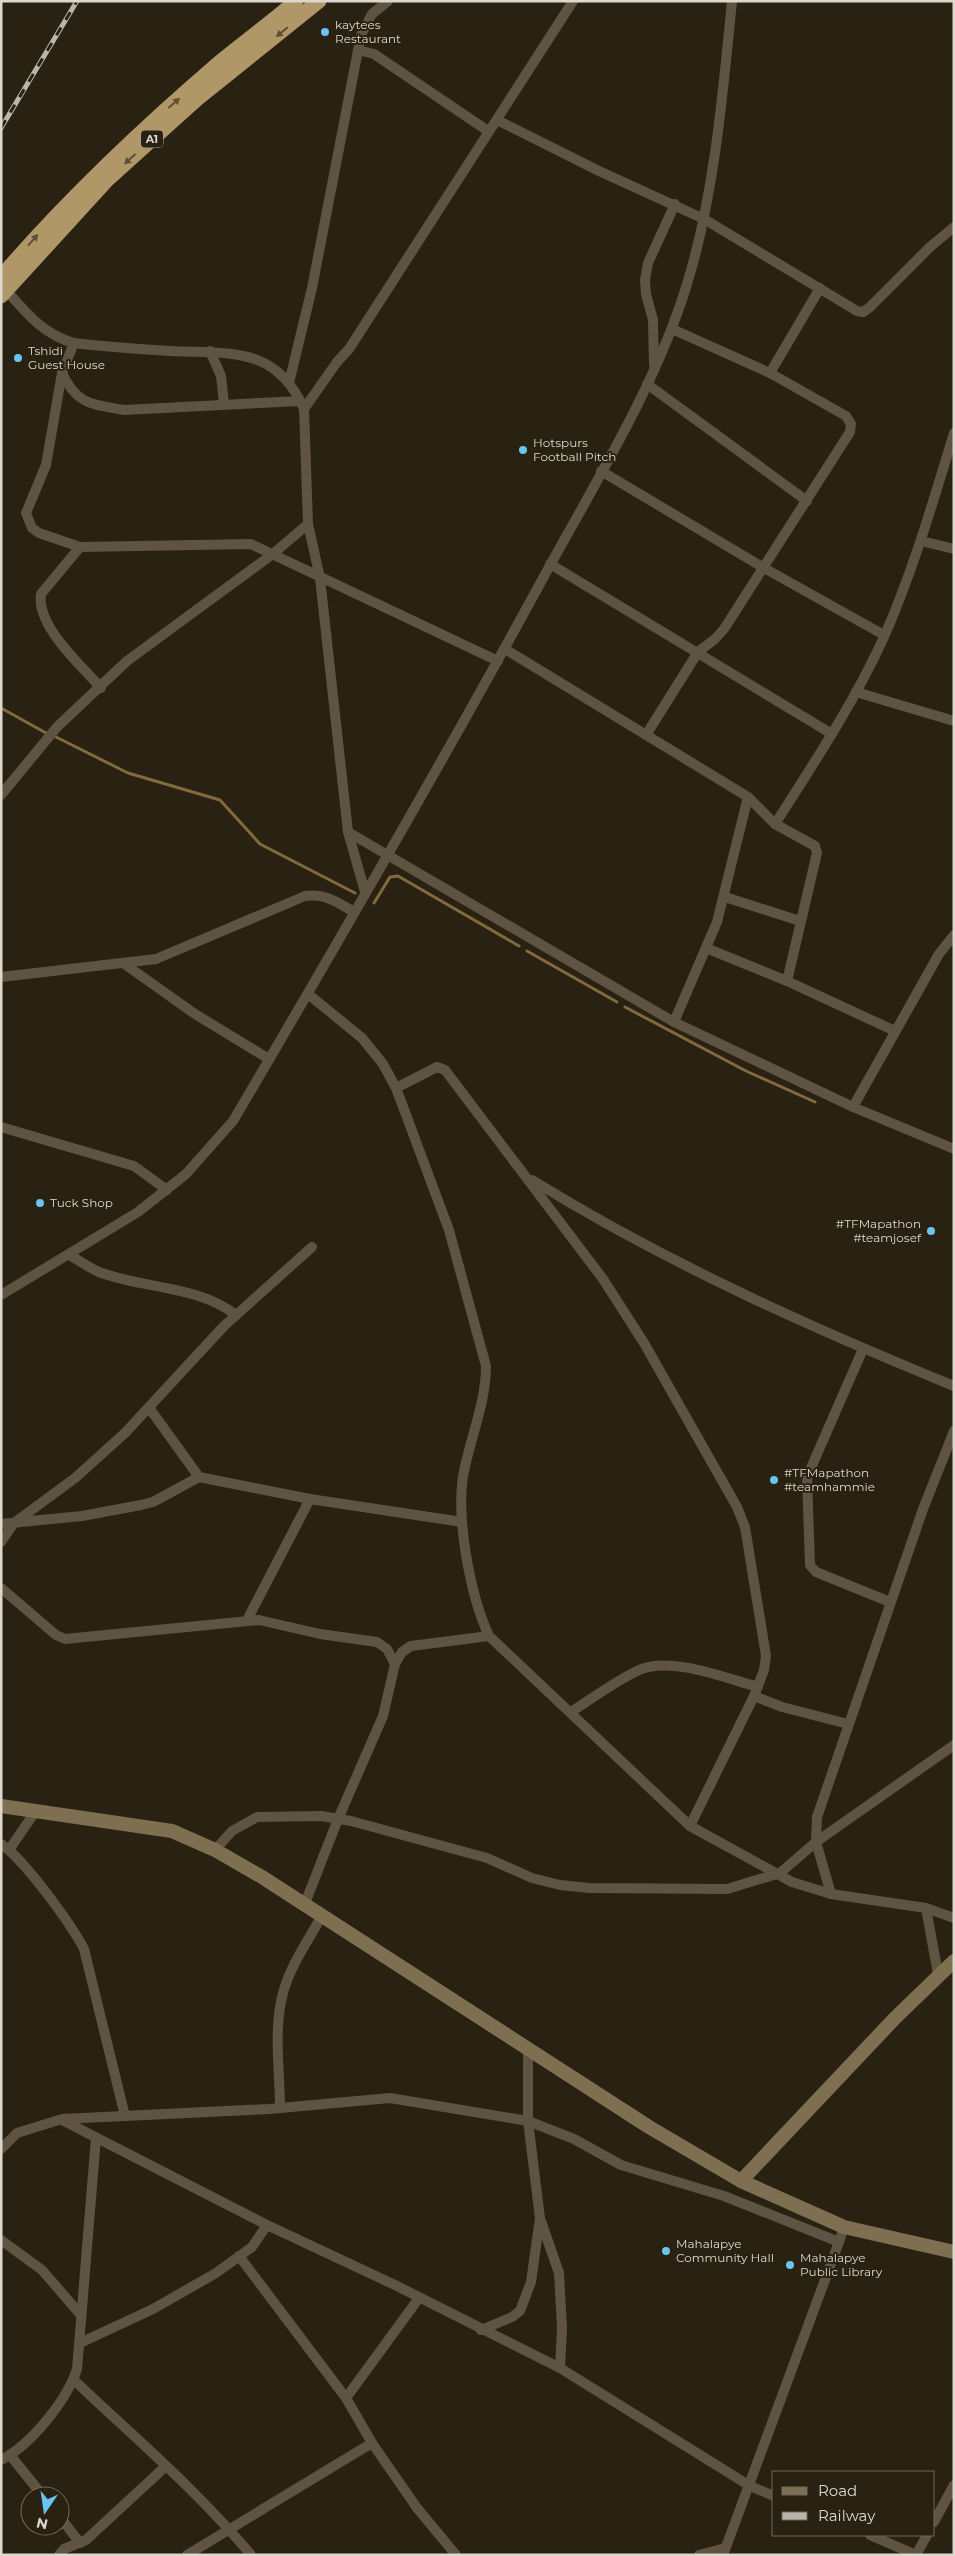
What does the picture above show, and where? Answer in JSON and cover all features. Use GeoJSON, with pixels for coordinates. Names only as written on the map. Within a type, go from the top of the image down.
{"type":"FeatureCollection","features":[{"type":"Feature","properties":{"kind":"highway","name":"A1"},"geometry":{"type":"LineString","coordinates":[[3,288],[42,230],[98,172],[220,62],[296,1]]}},
{"type":"Feature","properties":{"kind":"highway","name":"A1"},"geometry":{"type":"LineString","coordinates":[[3,288],[107,180],[197,98],[319,1]]}},
{"type":"Feature","properties":{"kind":"main road"},"geometry":{"type":"LineString","coordinates":[[1,1806],[172,1831],[216,1850],[649,2127],[740,2182],[844,2227],[954,2252]]}},
{"type":"Feature","properties":{"kind":"main road"},"geometry":{"type":"LineString","coordinates":[[740,2182],[938,1974],[954,1961]]}},
{"type":"Feature","properties":{"kind":"street"},"geometry":{"type":"LineString","coordinates":[[289,383],[312,288],[358,50],[365,23],[375,10],[388,1]]}},
{"type":"Feature","properties":{"kind":"street"},"geometry":{"type":"LineString","coordinates":[[302,405],[349,350],[573,1]]}},
{"type":"Feature","properties":{"kind":"street"},"geometry":{"type":"LineString","coordinates":[[1,1294],[138,1212],[186,1174],[233,1121],[308,994],[365,892],[388,856],[505,649],[601,471],[647,384],[672,329],[687,284],[704,219],[732,1]]}},
{"type":"Feature","properties":{"kind":"street"},"geometry":{"type":"LineString","coordinates":[[358,50],[374,54],[488,131]]}},
{"type":"Feature","properties":{"kind":"street"},"geometry":{"type":"LineString","coordinates":[[497,120],[599,171],[675,204],[704,219],[862,312],[930,246],[954,227]]}},
{"type":"Feature","properties":{"kind":"street"},"geometry":{"type":"LineString","coordinates":[[654,368],[653,320],[646,294],[645,280],[648,263],[675,204]]}},
{"type":"Feature","properties":{"kind":"street"},"geometry":{"type":"LineString","coordinates":[[3,288],[39,326],[58,339],[74,343],[163,350],[221,351],[257,359],[281,373],[289,383],[302,405],[308,524],[320,578],[348,832],[365,892]]}},
{"type":"Feature","properties":{"kind":"street"},"geometry":{"type":"LineString","coordinates":[[770,373],[820,288]]}},
{"type":"Feature","properties":{"kind":"street"},"geometry":{"type":"LineString","coordinates":[[646,735],[698,652],[715,639],[724,629],[850,432],[851,424],[846,416],[770,373],[672,329]]}},
{"type":"Feature","properties":{"kind":"street"},"geometry":{"type":"LineString","coordinates":[[74,343],[62,373],[46,465],[26,513],[32,528],[39,533],[80,547],[251,544],[274,553],[320,578],[498,661]]}},
{"type":"Feature","properties":{"kind":"street"},"geometry":{"type":"LineString","coordinates":[[210,351],[221,376],[224,403]]}},
{"type":"Feature","properties":{"kind":"street"},"geometry":{"type":"LineString","coordinates":[[62,373],[70,390],[77,397],[96,405],[124,410],[224,403],[302,405]]}},
{"type":"Feature","properties":{"kind":"street"},"geometry":{"type":"LineString","coordinates":[[647,384],[807,500]]}},
{"type":"Feature","properties":{"kind":"street"},"geometry":{"type":"LineString","coordinates":[[775,824],[832,734],[856,692],[884,636],[921,541],[954,433]]}},
{"type":"Feature","properties":{"kind":"street"},"geometry":{"type":"LineString","coordinates":[[601,471],[764,568],[884,636]]}},
{"type":"Feature","properties":{"kind":"street"},"geometry":{"type":"LineString","coordinates":[[1,795],[57,727],[101,688],[127,661],[274,553],[308,524]]}},
{"type":"Feature","properties":{"kind":"street"},"geometry":{"type":"LineString","coordinates":[[921,541],[954,550]]}},
{"type":"Feature","properties":{"kind":"street"},"geometry":{"type":"LineString","coordinates":[[80,547],[41,594],[39,604],[50,628],[101,688]]}},
{"type":"Feature","properties":{"kind":"street"},"geometry":{"type":"LineString","coordinates":[[550,564],[832,734]]}},
{"type":"Feature","properties":{"kind":"street"},"geometry":{"type":"LineString","coordinates":[[505,649],[748,797],[775,824],[815,846],[818,853],[787,981]]}},
{"type":"Feature","properties":{"kind":"street"},"geometry":{"type":"LineString","coordinates":[[856,692],[954,721]]}},
{"type":"Feature","properties":{"kind":"street"},"geometry":{"type":"LineString","coordinates":[[674,1022],[706,948],[725,897],[748,797]]}},
{"type":"Feature","properties":{"kind":"street"},"geometry":{"type":"LineString","coordinates":[[348,832],[674,1022],[854,1107],[954,1149]]}},
{"type":"Feature","properties":{"kind":"street"},"geometry":{"type":"LineString","coordinates":[[1,977],[169,956],[305,896],[316,894],[328,897],[354,912]]}},
{"type":"Feature","properties":{"kind":"street"},"geometry":{"type":"LineString","coordinates":[[725,897],[800,921]]}},
{"type":"Feature","properties":{"kind":"street"},"geometry":{"type":"LineString","coordinates":[[854,1107],[938,954],[954,935]]}},
{"type":"Feature","properties":{"kind":"street"},"geometry":{"type":"LineString","coordinates":[[706,948],[787,981],[895,1031]]}},
{"type":"Feature","properties":{"kind":"street"},"geometry":{"type":"LineString","coordinates":[[123,963],[195,1014],[269,1060]]}},
{"type":"Feature","properties":{"kind":"street"},"geometry":{"type":"LineString","coordinates":[[308,994],[362,1038],[383,1064],[396,1088],[449,1230],[486,1366],[486,1383],[464,1472],[462,1522],[477,1603],[489,1636],[690,1826],[709,1838],[800,1885],[831,1894],[926,1908],[954,1918]]}},
{"type":"Feature","properties":{"kind":"street"},"geometry":{"type":"LineString","coordinates":[[396,1088],[437,1067],[445,1070],[603,1279],[644,1343],[737,1507],[745,1527],[766,1656],[764,1670],[756,1691],[690,1826]]}},
{"type":"Feature","properties":{"kind":"street"},"geometry":{"type":"LineString","coordinates":[[1,1127],[134,1166],[167,1190]]}},
{"type":"Feature","properties":{"kind":"street"},"geometry":{"type":"LineString","coordinates":[[526,1177],[602,1223],[677,1263],[863,1349],[954,1386]]}},
{"type":"Feature","properties":{"kind":"street"},"geometry":{"type":"LineString","coordinates":[[1,1542],[14,1523],[75,1478],[150,1409],[236,1315],[312,1247]]}},
{"type":"Feature","properties":{"kind":"street"},"geometry":{"type":"LineString","coordinates":[[69,1255],[98,1272],[206,1298],[236,1315]]}},
{"type":"Feature","properties":{"kind":"street"},"geometry":{"type":"LineString","coordinates":[[863,1349],[807,1477],[810,1565],[816,1572],[890,1602]]}},
{"type":"Feature","properties":{"kind":"street"},"geometry":{"type":"LineString","coordinates":[[150,1409],[199,1477]]}},
{"type":"Feature","properties":{"kind":"street"},"geometry":{"type":"LineString","coordinates":[[831,1894],[816,1842],[817,1817],[890,1602],[954,1430]]}},
{"type":"Feature","properties":{"kind":"street"},"geometry":{"type":"LineString","coordinates":[[1,1524],[82,1516],[153,1502],[199,1477],[310,1499],[462,1522]]}},
{"type":"Feature","properties":{"kind":"street"},"geometry":{"type":"LineString","coordinates":[[247,1620],[310,1499]]}},
{"type":"Feature","properties":{"kind":"street"},"geometry":{"type":"LineString","coordinates":[[1,1588],[56,1635],[69,1640],[247,1620],[275,1623],[320,1634],[377,1642],[387,1649],[395,1664]]}},
{"type":"Feature","properties":{"kind":"street"},"geometry":{"type":"LineString","coordinates":[[304,1906],[338,1819],[383,1716],[395,1664],[402,1652],[411,1646],[489,1636]]}},
{"type":"Feature","properties":{"kind":"street"},"geometry":{"type":"LineString","coordinates":[[571,1712],[638,1670],[657,1666],[682,1666],[756,1691],[782,1707],[848,1724]]}},
{"type":"Feature","properties":{"kind":"street"},"geometry":{"type":"LineString","coordinates":[[216,1850],[232,1831],[257,1816],[320,1816],[338,1819],[486,1858],[532,1878],[560,1885],[589,1888],[726,1889],[780,1873],[816,1842],[954,1744]]}},
{"type":"Feature","properties":{"kind":"street"},"geometry":{"type":"LineString","coordinates":[[34,1812],[5,1847],[75,1932],[84,1949],[125,2116]]}},
{"type":"Feature","properties":{"kind":"street"},"geometry":{"type":"LineString","coordinates":[[926,1908],[938,1974]]}},
{"type":"Feature","properties":{"kind":"street"},"geometry":{"type":"LineString","coordinates":[[280,2108],[279,2016],[283,1993],[291,1972],[321,1917]]}},
{"type":"Feature","properties":{"kind":"street"},"geometry":{"type":"LineString","coordinates":[[528,2050],[528,2121],[540,2218],[559,2273],[562,2328],[560,2368]]}},
{"type":"Feature","properties":{"kind":"street"},"geometry":{"type":"LineString","coordinates":[[1,2149],[17,2133],[62,2119],[280,2108],[390,2098],[528,2121],[574,2139],[621,2165],[724,2196],[840,2242]]}},
{"type":"Feature","properties":{"kind":"street"},"geometry":{"type":"LineString","coordinates":[[62,2119],[267,2225],[560,2368],[750,2486],[772,2495]]}},
{"type":"Feature","properties":{"kind":"street"},"geometry":{"type":"LineString","coordinates":[[33,2486],[6,2458],[50,2415],[74,2380],[80,2343],[80,2314],[96,2138]]}},
{"type":"Feature","properties":{"kind":"street"},"geometry":{"type":"LineString","coordinates":[[481,2330],[512,2317],[520,2311],[531,2282],[540,2218]]}},
{"type":"Feature","properties":{"kind":"street"},"geometry":{"type":"LineString","coordinates":[[80,2343],[154,2310],[240,2256],[252,2247],[267,2225]]}},
{"type":"Feature","properties":{"kind":"street"},"geometry":{"type":"LineString","coordinates":[[699,2555],[724,2551],[750,2486],[844,2227]]}},
{"type":"Feature","properties":{"kind":"street"},"geometry":{"type":"LineString","coordinates":[[1,2240],[42,2270],[80,2314]]}},
{"type":"Feature","properties":{"kind":"street"},"geometry":{"type":"LineString","coordinates":[[240,2256],[346,2398],[372,2443],[417,2508],[456,2555]]}},
{"type":"Feature","properties":{"kind":"street"},"geometry":{"type":"LineString","coordinates":[[346,2398],[419,2298]]}},
{"type":"Feature","properties":{"kind":"street"},"geometry":{"type":"LineString","coordinates":[[74,2380],[166,2466],[228,2528],[251,2555]]}},
{"type":"Feature","properties":{"kind":"street"},"geometry":{"type":"LineString","coordinates":[[187,2555],[228,2528],[372,2443]]}},
{"type":"Feature","properties":{"kind":"street"},"geometry":{"type":"LineString","coordinates":[[59,2555],[64,2549],[80,2543],[104,2524],[166,2466]]}},
{"type":"Feature","properties":{"kind":"street"},"geometry":{"type":"LineString","coordinates":[[935,2520],[954,2485]]}},
{"type":"Feature","properties":{"kind":"street"},"geometry":{"type":"LineString","coordinates":[[70,2530],[80,2543]]}},
{"type":"Feature","properties":{"kind":"street"},"geometry":{"type":"LineString","coordinates":[[872,2536],[916,2555],[926,2536]]}},
{"type":"Feature","properties":{"kind":"waterway"},"geometry":{"type":"LineString","coordinates":[[1,708],[46,733]]}},
{"type":"Feature","properties":{"kind":"waterway"},"geometry":{"type":"LineString","coordinates":[[56,737],[128,773],[220,800],[260,844],[355,893]]}},
{"type":"Feature","properties":{"kind":"waterway"},"geometry":{"type":"LineString","coordinates":[[374,903],[390,877],[398,876],[519,946]]}},
{"type":"Feature","properties":{"kind":"waterway"},"geometry":{"type":"LineString","coordinates":[[527,951],[617,1002]]}},
{"type":"Feature","properties":{"kind":"waterway"},"geometry":{"type":"LineString","coordinates":[[625,1007],[746,1071],[815,1102]]}},
{"type":"Feature","properties":{"kind":"railway"},"geometry":{"type":"LineString","coordinates":[[1,128],[77,1]]}},
{"type":"Feature","properties":{"kind":"place","name":"kaytees Restaurant"},"geometry":{"type":"Point","coordinates":[325,32]}},
{"type":"Feature","properties":{"kind":"place","name":"Tshidi Guest House"},"geometry":{"type":"Point","coordinates":[18,358]}},
{"type":"Feature","properties":{"kind":"place","name":"Hotspurs Football Pitch"},"geometry":{"type":"Point","coordinates":[523,450]}},
{"type":"Feature","properties":{"kind":"place","name":"Tuck Shop"},"geometry":{"type":"Point","coordinates":[40,1203]}},
{"type":"Feature","properties":{"kind":"place","name":"#TFMapathon #teamjosef"},"geometry":{"type":"Point","coordinates":[931,1231]}},
{"type":"Feature","properties":{"kind":"place","name":"#TFMapathon #teamhammie"},"geometry":{"type":"Point","coordinates":[774,1480]}},
{"type":"Feature","properties":{"kind":"place","name":"Mahalapye Community Hall"},"geometry":{"type":"Point","coordinates":[666,2251]}},
{"type":"Feature","properties":{"kind":"place","name":"Mahalapye Public Library"},"geometry":{"type":"Point","coordinates":[790,2265]}}]}
